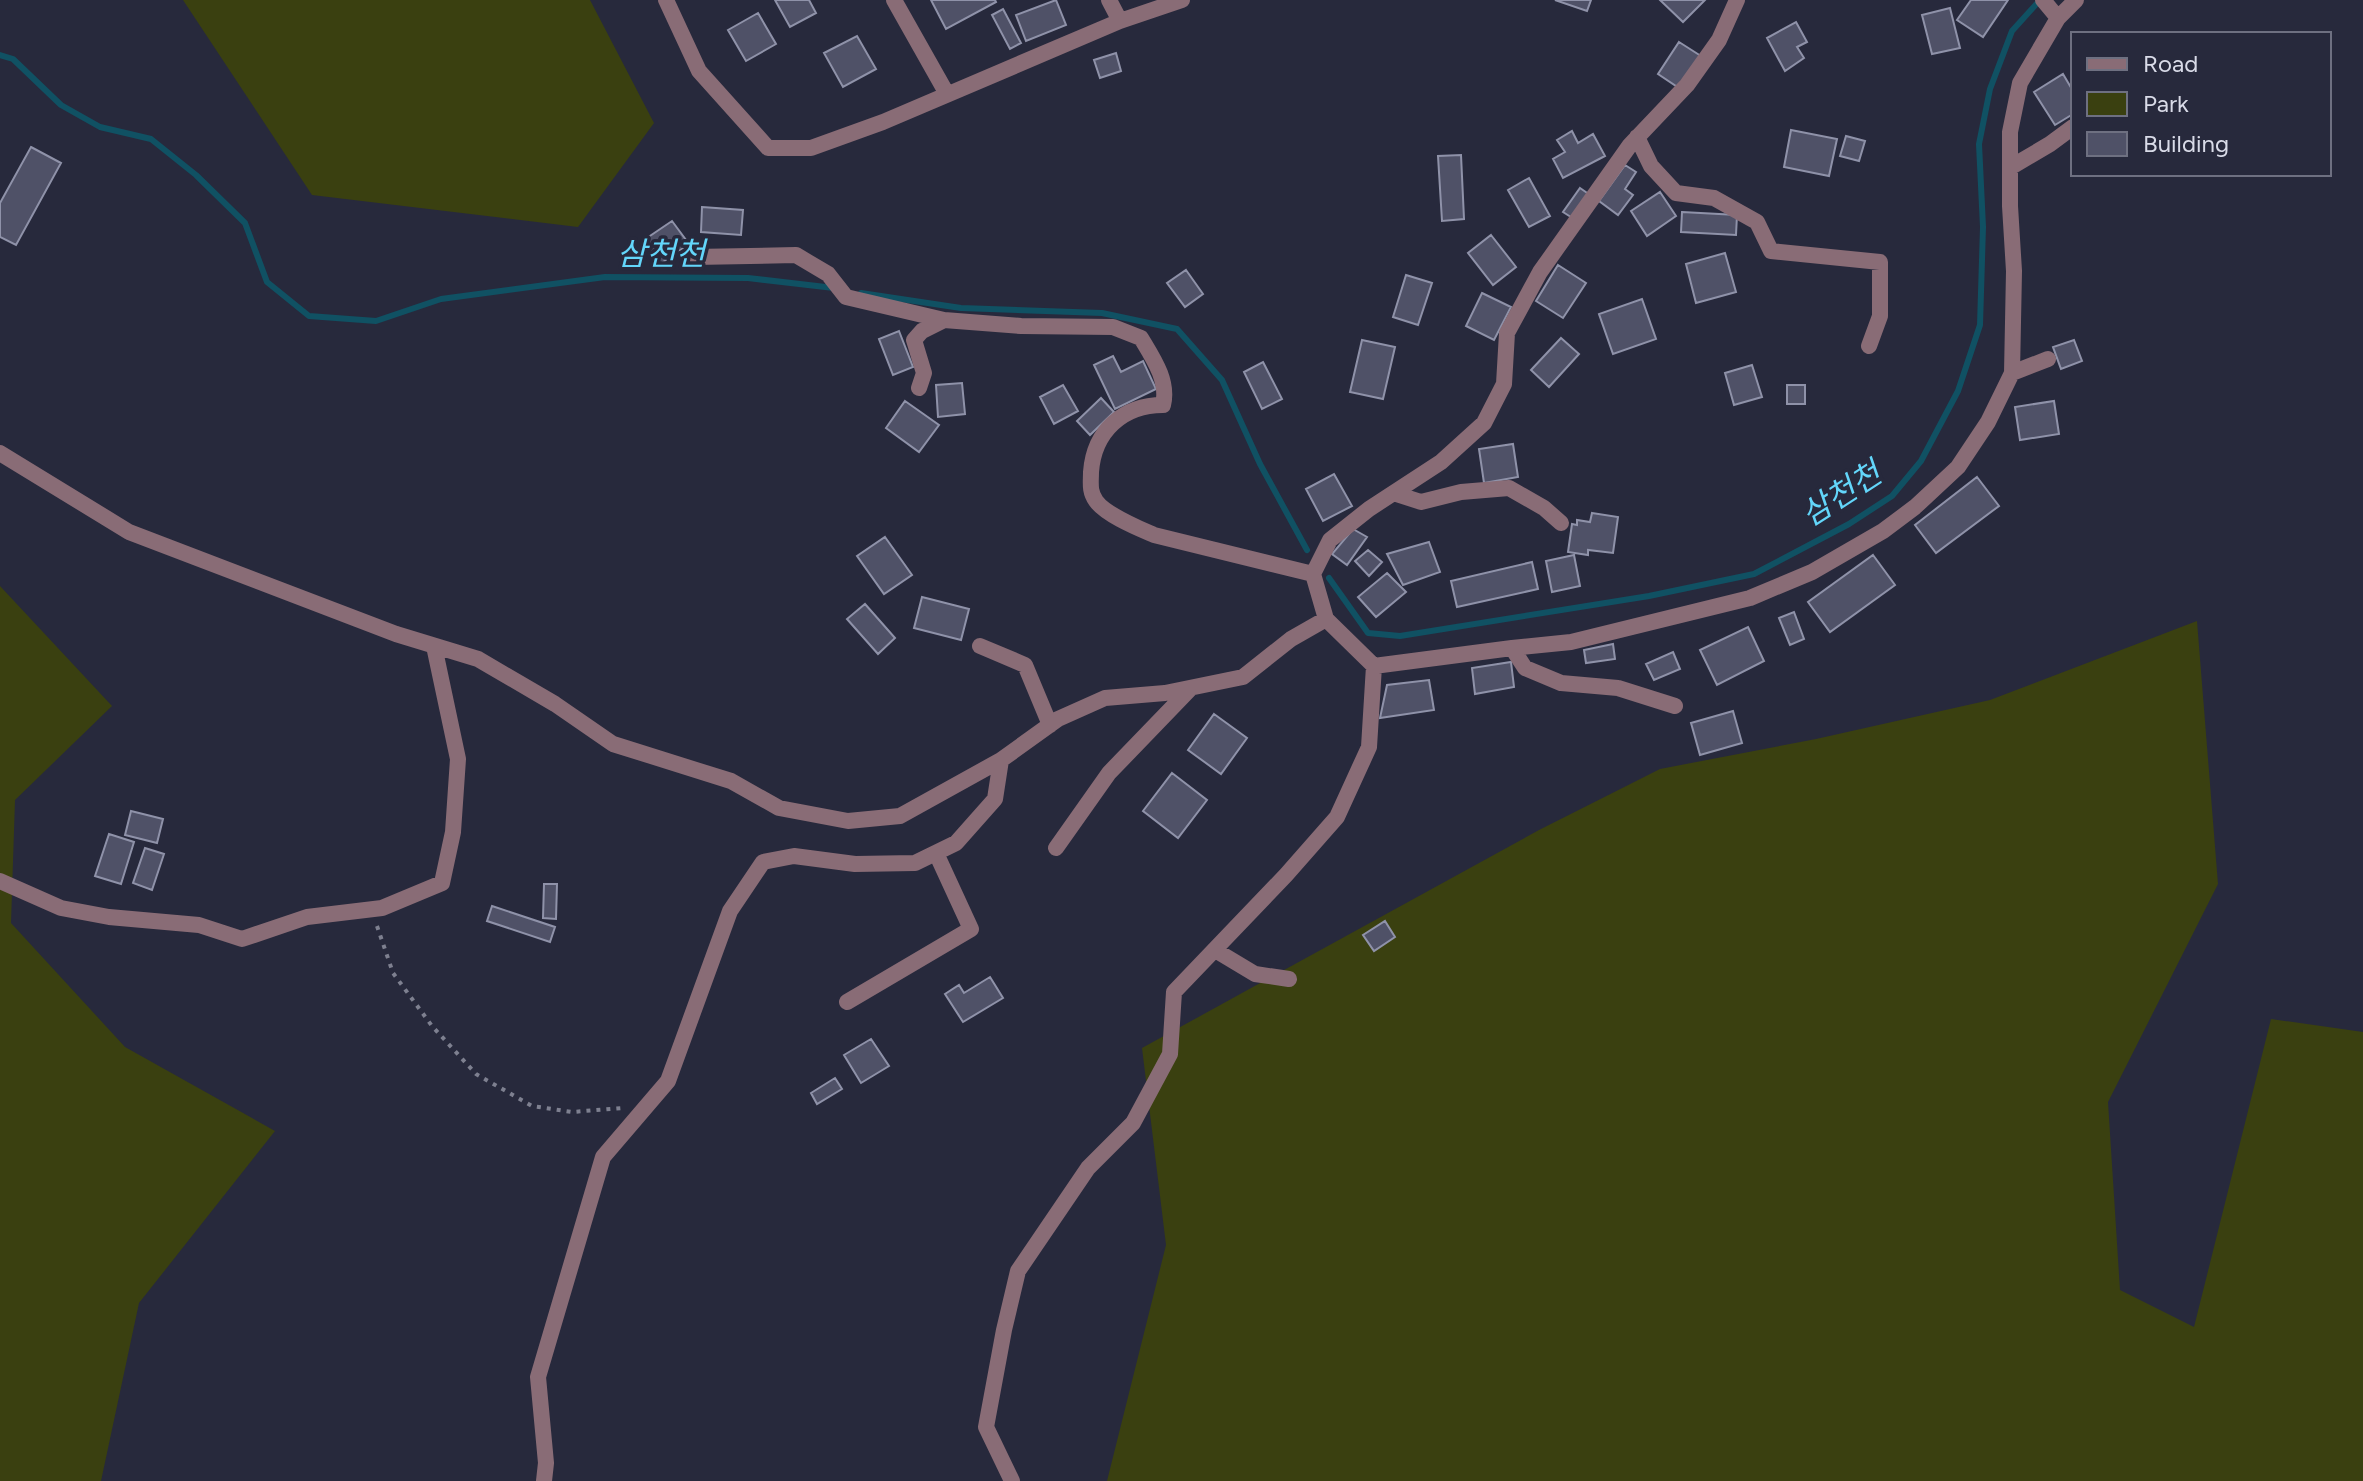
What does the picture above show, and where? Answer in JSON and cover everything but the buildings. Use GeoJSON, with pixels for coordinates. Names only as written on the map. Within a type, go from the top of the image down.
{"type":"FeatureCollection","features":[{"type":"Feature","properties":{"kind":"street"},"geometry":{"type":"LineString","coordinates":[[666,0],[699,71],[768,148],[811,148],[883,122],[1120,21],[1182,0]]}},
{"type":"Feature","properties":{"kind":"street"},"geometry":{"type":"LineString","coordinates":[[894,0],[947,94]]}},
{"type":"Feature","properties":{"kind":"street"},"geometry":{"type":"LineString","coordinates":[[1109,0],[1120,21]]}},
{"type":"Feature","properties":{"kind":"street"},"geometry":{"type":"LineString","coordinates":[[1012,1481],[986,1427],[1018,1271],[1088,1168],[1133,1123],[1170,1054],[1174,992],[1337,817],[1369,747],[1374,666],[1326,619],[1313,574],[1330,540],[1441,462],[1484,423],[1504,384],[1507,333],[1540,272],[1637,137],[1687,85],[1719,40],[1737,0]]}},
{"type":"Feature","properties":{"kind":"street"},"geometry":{"type":"LineString","coordinates":[[1374,666],[1571,642],[1750,598],[1812,572],[1883,531],[1915,507],[1958,467],[1988,422],[2012,373],[2014,271],[2010,132],[2020,83],[2050,9],[2076,0]]}},
{"type":"Feature","properties":{"kind":"street"},"geometry":{"type":"LineString","coordinates":[[2011,167],[2071,128]]}},
{"type":"Feature","properties":{"kind":"street"},"geometry":{"type":"LineString","coordinates":[[1637,137],[1651,166],[1676,193],[1714,198],[1757,222],[1771,251],[1880,262],[1880,316],[1869,346]]}},
{"type":"Feature","properties":{"kind":"street"},"geometry":{"type":"LineString","coordinates":[[694,257],[796,255],[829,276],[846,297],[944,320],[1021,326],[1113,327],[1141,338],[1158,368],[1166,392],[1163,405],[1145,405],[1116,419],[1102,433],[1092,463],[1090,490],[1098,504],[1154,535],[1313,574]]}},
{"type":"Feature","properties":{"kind":"street"},"geometry":{"type":"LineString","coordinates":[[919,388],[924,373],[914,340],[922,331],[944,320]]}},
{"type":"Feature","properties":{"kind":"street"},"geometry":{"type":"LineString","coordinates":[[2012,373],[2048,359]]}},
{"type":"Feature","properties":{"kind":"street"},"geometry":{"type":"LineString","coordinates":[[0,453],[129,532],[381,629],[478,659],[555,704],[613,744],[731,781],[779,808],[848,821],[900,816],[1001,760],[1050,725],[1105,698],[1165,693],[1243,677],[1291,639],[1326,619]]}},
{"type":"Feature","properties":{"kind":"street"},"geometry":{"type":"LineString","coordinates":[[1393,493],[1421,502],[1461,492],[1509,488],[1544,508],[1561,523]]}},
{"type":"Feature","properties":{"kind":"street"},"geometry":{"type":"LineString","coordinates":[[0,881],[61,908],[109,917],[199,925],[242,939],[307,917],[382,908],[442,883],[453,832],[458,759],[434,646]]}},
{"type":"Feature","properties":{"kind":"street"},"geometry":{"type":"LineString","coordinates":[[980,646],[1025,665],[1050,725]]}},
{"type":"Feature","properties":{"kind":"street"},"geometry":{"type":"LineString","coordinates":[[1512,648],[1525,668],[1561,683],[1618,688],[1675,706]]}},
{"type":"Feature","properties":{"kind":"street"},"geometry":{"type":"LineString","coordinates":[[1056,848],[1109,773],[1192,687]]}},
{"type":"Feature","properties":{"kind":"street"},"geometry":{"type":"LineString","coordinates":[[544,1481],[546,1463],[538,1377],[603,1157],[668,1081],[730,911],[763,862],[794,856],[855,864],[915,863],[956,843],[995,799],[1001,760]]}},
{"type":"Feature","properties":{"kind":"street"},"geometry":{"type":"LineString","coordinates":[[847,1002],[971,929],[936,853]]}},
{"type":"Feature","properties":{"kind":"street"},"geometry":{"type":"LineString","coordinates":[[1215,950],[1255,974],[1289,979]]}},
{"type":"Feature","properties":{"kind":"path"},"geometry":{"type":"LineString","coordinates":[[371,909],[393,973],[432,1026],[476,1074],[532,1106],[572,1112],[646,1107]]}},
{"type":"Feature","properties":{"kind":"green space"},"geometry":{"type":"Polygon","coordinates":[[[183,0],[590,0],[654,123],[578,227],[312,195],[183,0]]]}},
{"type":"Feature","properties":{"kind":"green space"},"geometry":{"type":"Polygon","coordinates":[[[0,586],[112,706],[15,800],[11,923],[125,1047],[275,1131],[139,1303],[101,1481],[0,1481],[0,586]]]}},
{"type":"Feature","properties":{"kind":"green space"},"geometry":{"type":"Polygon","coordinates":[[[2197,621],[2218,884],[2108,1102],[2120,1290],[2194,1327],[2271,1019],[2363,1032],[2363,1481],[1107,1481],[1166,1245],[1142,1048],[1539,830],[1660,769],[1816,739],[1990,700],[2197,621]]]}},
{"type":"Feature","properties":{"kind":"waterway","name":"삼천천"},"geometry":{"type":"LineString","coordinates":[[1329,578],[1368,633],[1400,636],[1649,596],[1754,574],[1849,524],[1892,496],[1921,461],[1958,391],[1980,325],[1983,227],[1979,144],[1990,89],[2012,31],[2040,0]]}},
{"type":"Feature","properties":{"kind":"waterway","name":"삼천천"},"geometry":{"type":"LineString","coordinates":[[0,55],[13,59],[61,105],[100,127],[151,139],[196,175],[245,223],[267,282],[309,316],[376,321],[441,299],[605,277],[748,278],[834,288]]}},
{"type":"Feature","properties":{"kind":"waterway","name":"삼천천"},"geometry":{"type":"LineString","coordinates":[[861,293],[961,308],[1102,313],[1177,329],[1222,380],[1260,464],[1307,550]]}}]}
